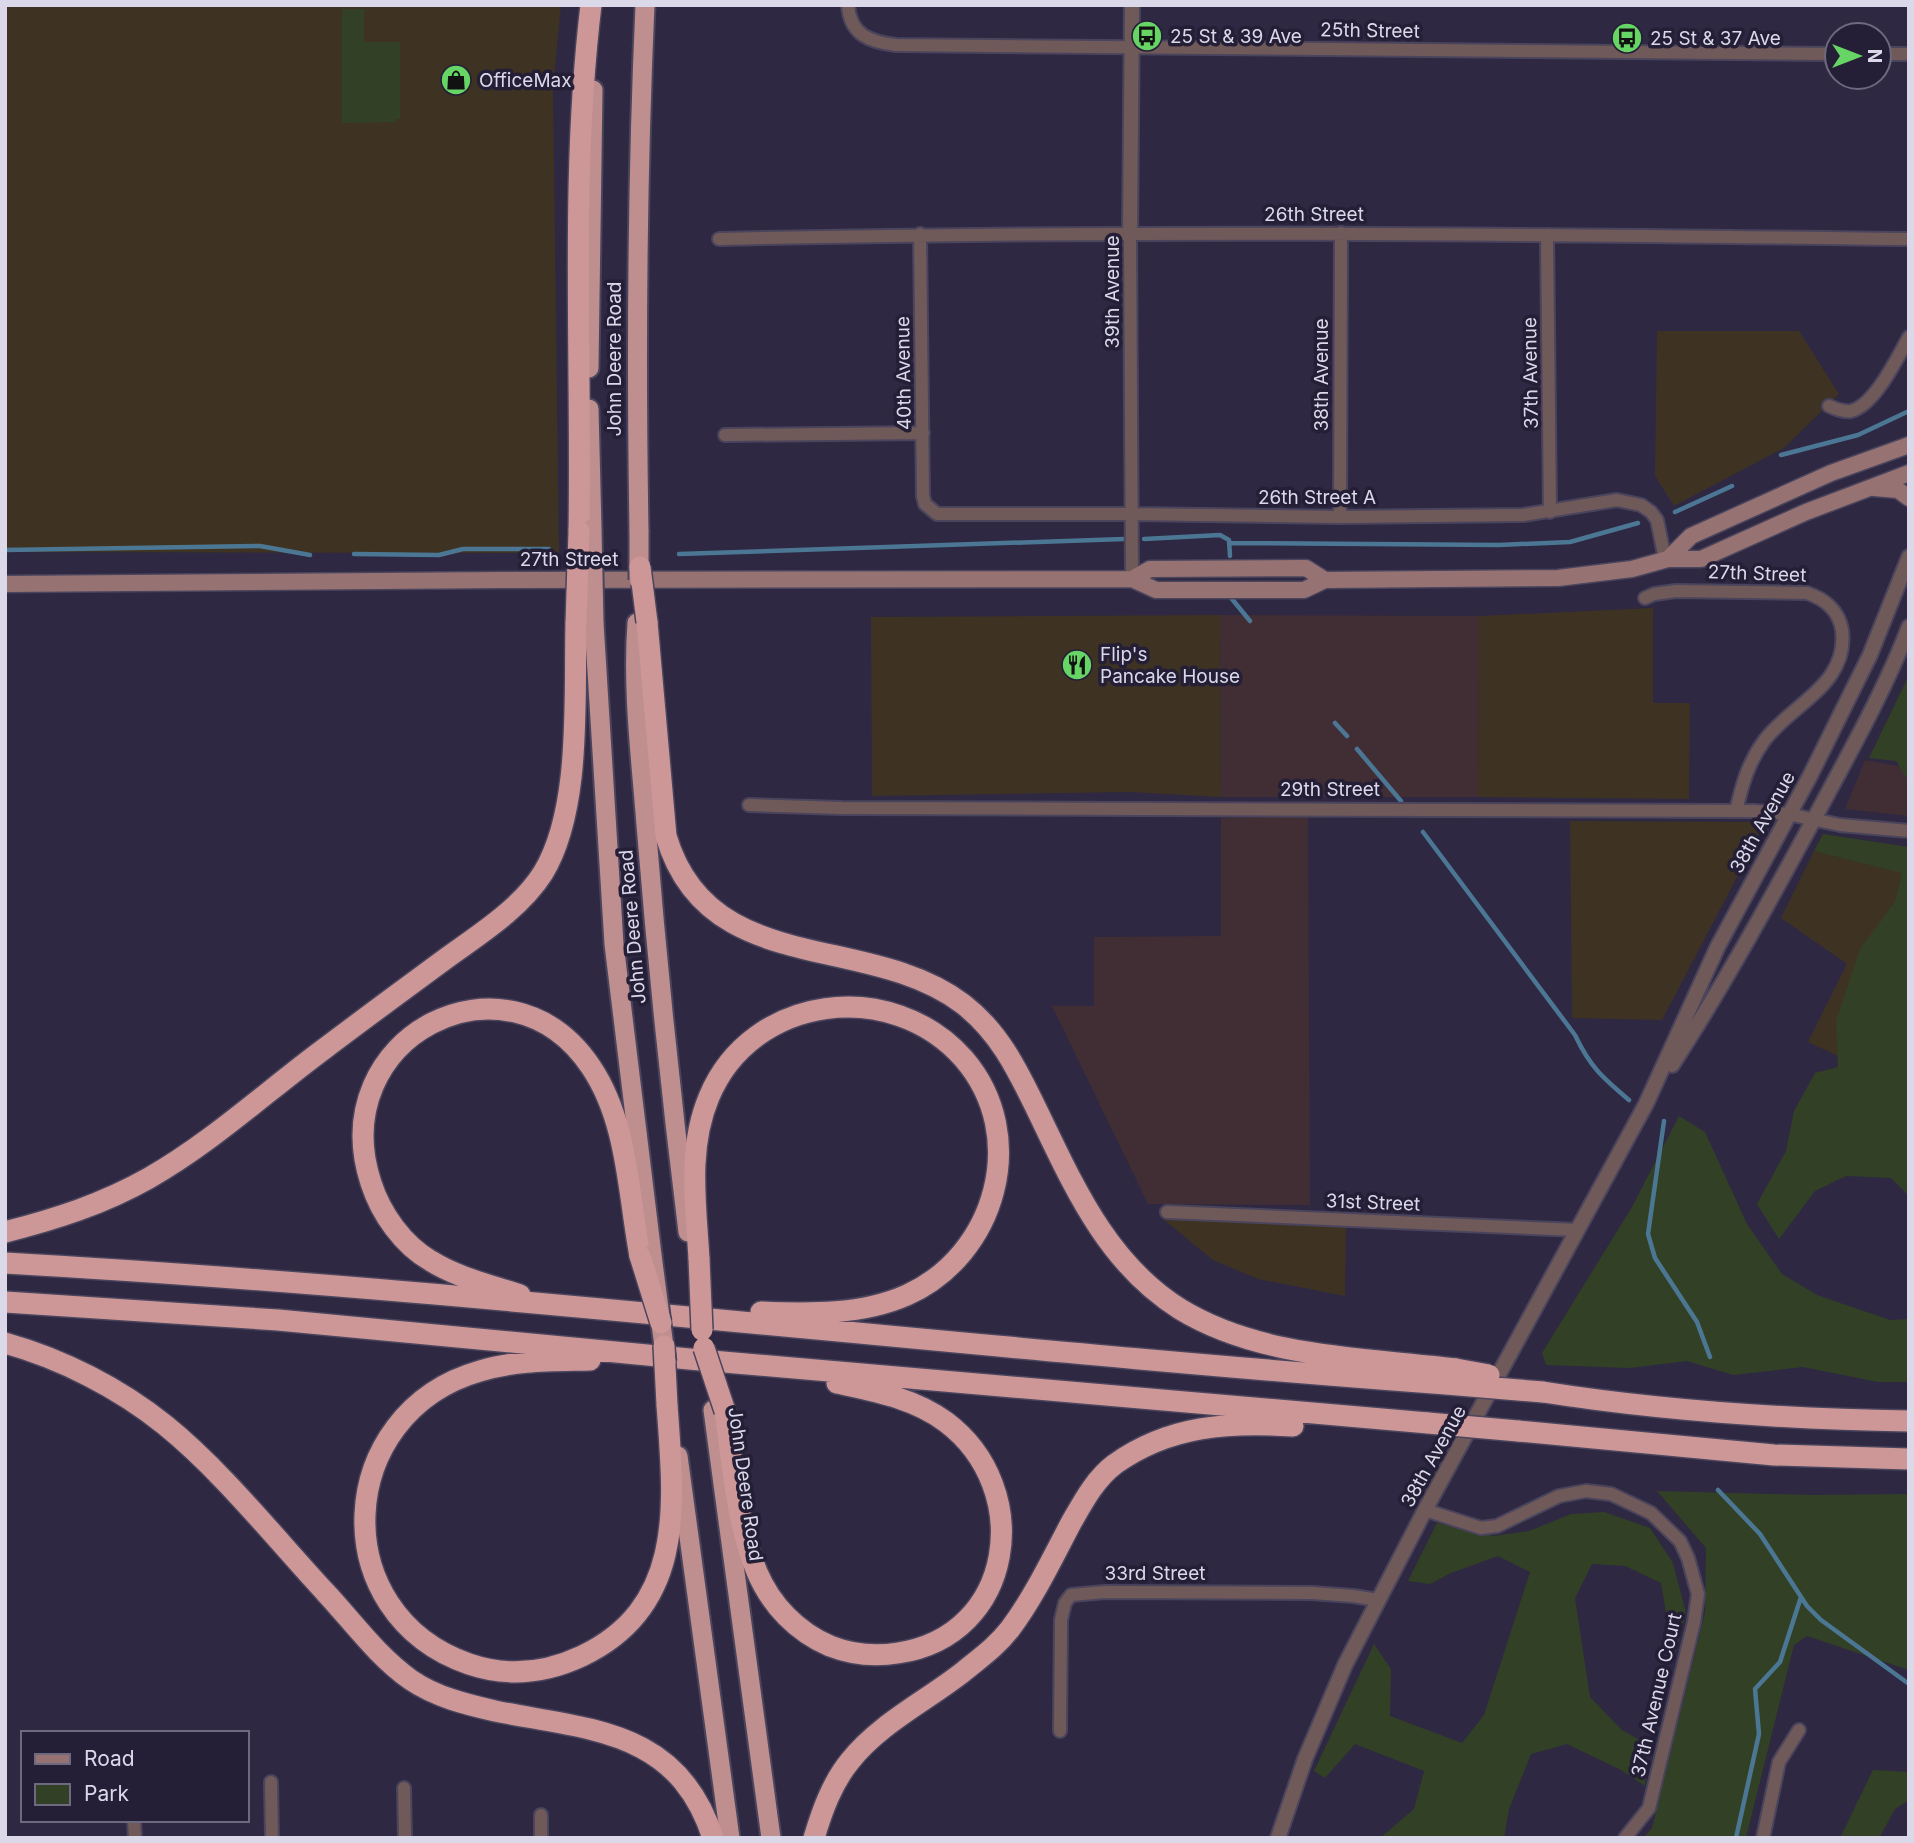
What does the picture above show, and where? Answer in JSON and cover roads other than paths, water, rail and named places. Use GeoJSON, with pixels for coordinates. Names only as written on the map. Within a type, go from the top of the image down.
{"type":"FeatureCollection","features":[{"type":"Feature","properties":{"kind":"highway"},"geometry":{"type":"LineString","coordinates":[[5,1232],[86,1208],[117,1195],[184,1156],[513,906],[542,874],[552,854],[570,789],[585,623],[586,530],[578,297],[584,60],[593,5]]}},
{"type":"Feature","properties":{"kind":"highway","name":"John Deere Road"},"geometry":{"type":"LineString","coordinates":[[640,567],[636,390],[645,5]]}},
{"type":"Feature","properties":{"kind":"highway"},"geometry":{"type":"LineString","coordinates":[[640,567],[642,622],[666,836],[678,868],[688,885],[732,924],[766,939],[910,975],[943,990],[964,1005],[990,1029],[1014,1063],[1087,1211],[1105,1239],[1145,1283],[1179,1308],[1200,1320],[1253,1341],[1451,1377],[1545,1388],[1612,1402],[1760,1415],[1909,1421]]}},
{"type":"Feature","properties":{"kind":"highway","name":"John Deere Road"},"geometry":{"type":"LineString","coordinates":[[642,622],[635,645],[640,748],[660,993],[695,1259]]}},
{"type":"Feature","properties":{"kind":"highway","name":"John Deere Road"},"geometry":{"type":"LineString","coordinates":[[585,623],[646,1256]]}},
{"type":"Feature","properties":{"kind":"highway"},"geometry":{"type":"LineString","coordinates":[[5,1301],[698,1346],[742,1363],[903,1399],[925,1409],[959,1433],[989,1472],[997,1491],[1002,1516],[999,1565],[987,1590],[965,1620],[931,1644],[912,1651],[880,1656],[853,1653],[836,1648],[799,1629],[780,1609],[758,1573],[744,1529],[719,1411],[698,1346],[695,1259],[694,1172],[701,1121],[717,1079],[756,1037],[792,1017],[835,1006],[872,1008],[912,1020],[932,1031],[964,1060],[985,1093],[993,1115],[999,1157],[996,1185],[979,1231],[949,1268],[929,1284],[905,1296],[843,1312],[626,1312]]}},
{"type":"Feature","properties":{"kind":"highway"},"geometry":{"type":"LineString","coordinates":[[577,1308],[524,1296],[449,1271],[412,1247],[380,1207],[365,1168],[362,1128],[365,1107],[377,1075],[388,1059],[418,1030],[458,1014],[493,1009],[526,1015],[562,1033],[593,1069],[614,1112],[620,1135],[661,1322],[664,1346],[669,1406],[673,1499],[666,1551],[655,1584],[630,1623],[597,1649],[557,1667],[514,1672],[494,1671],[451,1658],[428,1644],[388,1603],[368,1554],[365,1498],[377,1457],[386,1439],[417,1404],[438,1389],[478,1371],[543,1361],[698,1346]]}},
{"type":"Feature","properties":{"kind":"highway"},"geometry":{"type":"LineString","coordinates":[[5,1263],[267,1281],[1270,1371],[1451,1377]]}},
{"type":"Feature","properties":{"kind":"highway"},"geometry":{"type":"LineString","coordinates":[[5,1343],[76,1370],[135,1403],[164,1425],[199,1455],[374,1647],[411,1680],[432,1693],[467,1705],[610,1734],[649,1751],[665,1762],[692,1791],[713,1838]]}},
{"type":"Feature","properties":{"kind":"highway"},"geometry":{"type":"LineString","coordinates":[[742,1363],[1428,1427],[1518,1431],[1774,1455],[1909,1459]]}},
{"type":"Feature","properties":{"kind":"highway"},"geometry":{"type":"LineString","coordinates":[[669,1406],[730,1838]]}},
{"type":"Feature","properties":{"kind":"highway","name":"John Deere Road"},"geometry":{"type":"LineString","coordinates":[[719,1411],[771,1838]]}},
{"type":"Feature","properties":{"kind":"highway"},"geometry":{"type":"LineString","coordinates":[[814,1838],[827,1801],[850,1760],[877,1734],[999,1643],[1022,1611],[1087,1496],[1113,1466],[1147,1445],[1183,1432],[1246,1423],[1386,1433],[1428,1427]]}},
{"type":"Feature","properties":{"kind":"main road"},"geometry":{"type":"LineString","coordinates":[[1878,455],[1909,436]]}},
{"type":"Feature","properties":{"kind":"main road","name":"27th Street"},"geometry":{"type":"LineString","coordinates":[[1667,559],[1691,536],[1831,473],[1909,445]]}},
{"type":"Feature","properties":{"kind":"main road","name":"27th Street"},"geometry":{"type":"LineString","coordinates":[[5,584],[1132,579],[1150,569],[1306,568],[1325,580],[1558,578],[1604,574],[1667,559],[1701,559],[1865,488],[1909,473]]}},
{"type":"Feature","properties":{"kind":"main road"},"geometry":{"type":"LineString","coordinates":[[1865,488],[1898,490],[1909,498]]}},
{"type":"Feature","properties":{"kind":"street","name":"25th Street"},"geometry":{"type":"LineString","coordinates":[[848,5],[853,25],[863,36],[870,41],[896,46],[1823,54]]}},
{"type":"Feature","properties":{"kind":"street","name":"39th Avenue"},"geometry":{"type":"LineString","coordinates":[[1132,5],[1132,579]]}},
{"type":"Feature","properties":{"kind":"street","name":"26th Street"},"geometry":{"type":"LineString","coordinates":[[719,239],[920,234],[1341,233],[1909,239]]}},
{"type":"Feature","properties":{"kind":"street","name":"38th Avenue"},"geometry":{"type":"LineString","coordinates":[[1340,517],[1341,233]]}},
{"type":"Feature","properties":{"kind":"street","name":"40th Avenue"},"geometry":{"type":"LineString","coordinates":[[920,234],[923,496],[930,510]]}},
{"type":"Feature","properties":{"kind":"street","name":"37th Avenue"},"geometry":{"type":"LineString","coordinates":[[1547,234],[1550,512]]}},
{"type":"Feature","properties":{"kind":"street"},"geometry":{"type":"LineString","coordinates":[[1829,406],[1840,411],[1850,411],[1867,402],[1909,337]]}},
{"type":"Feature","properties":{"kind":"street"},"geometry":{"type":"LineString","coordinates":[[725,435],[923,433]]}},
{"type":"Feature","properties":{"kind":"street","name":"26th Street A"},"geometry":{"type":"LineString","coordinates":[[930,510],[937,514],[951,515],[1340,517],[1523,514],[1617,500],[1641,505],[1651,512],[1657,520],[1667,559]]}},
{"type":"Feature","properties":{"kind":"street","name":"38th Avenue"},"geometry":{"type":"LineString","coordinates":[[1278,1838],[1323,1715],[1378,1600],[1646,1104],[1718,946],[1870,655],[1909,557]]}},
{"type":"Feature","properties":{"kind":"street","name":"27th Street"},"geometry":{"type":"LineString","coordinates":[[1645,598],[1654,594],[1676,592],[1807,593],[1829,604],[1840,623],[1842,649],[1834,672],[1815,695],[1798,707],[1765,739],[1749,765],[1736,811]]}},
{"type":"Feature","properties":{"kind":"street","name":"38th Avenue"},"geometry":{"type":"LineString","coordinates":[[1646,1104],[1714,999],[1814,821],[1889,677],[1909,627]]}},
{"type":"Feature","properties":{"kind":"street","name":"29th Street"},"geometry":{"type":"LineString","coordinates":[[749,805],[842,808],[1736,811],[1788,814],[1814,821],[1909,831]]}},
{"type":"Feature","properties":{"kind":"street","name":"31st Street"},"geometry":{"type":"LineString","coordinates":[[1167,1212],[1578,1230]]}},
{"type":"Feature","properties":{"kind":"street","name":"37th Avenue Court"},"geometry":{"type":"LineString","coordinates":[[1425,1510],[1481,1528],[1497,1526],[1559,1496],[1573,1492],[1597,1492],[1611,1494],[1651,1513],[1679,1541],[1688,1558],[1698,1594],[1694,1622],[1649,1808],[1625,1838]]}},
{"type":"Feature","properties":{"kind":"street","name":"33rd Street"},"geometry":{"type":"LineString","coordinates":[[1060,1731],[1061,1620],[1065,1603],[1071,1595],[1105,1592],[1312,1593],[1378,1600]]}},
{"type":"Feature","properties":{"kind":"street"},"geometry":{"type":"LineString","coordinates":[[1763,1838],[1779,1762],[1799,1730]]}},
{"type":"Feature","properties":{"kind":"street"},"geometry":{"type":"LineString","coordinates":[[271,1782],[272,1838]]}},
{"type":"Feature","properties":{"kind":"street"},"geometry":{"type":"LineString","coordinates":[[404,1788],[405,1838]]}},
{"type":"Feature","properties":{"kind":"street"},"geometry":{"type":"LineString","coordinates":[[541,1815],[541,1838]]}},
{"type":"Feature","properties":{"kind":"waterway"},"geometry":{"type":"LineString","coordinates":[[1781,455],[1858,435],[1909,411]]}},
{"type":"Feature","properties":{"kind":"waterway"},"geometry":{"type":"LineString","coordinates":[[1675,512],[1732,486]]}},
{"type":"Feature","properties":{"kind":"waterway"},"geometry":{"type":"LineString","coordinates":[[1229,543],[1499,545],[1570,542],[1638,523]]}},
{"type":"Feature","properties":{"kind":"waterway"},"geometry":{"type":"LineString","coordinates":[[1144,539],[1220,535],[1229,540],[1230,556]]}},
{"type":"Feature","properties":{"kind":"waterway"},"geometry":{"type":"LineString","coordinates":[[679,554],[1124,539]]}},
{"type":"Feature","properties":{"kind":"waterway"},"geometry":{"type":"LineString","coordinates":[[5,550],[260,546],[310,555]]}},
{"type":"Feature","properties":{"kind":"waterway"},"geometry":{"type":"LineString","coordinates":[[354,554],[439,555],[463,549],[549,549]]}},
{"type":"Feature","properties":{"kind":"waterway"},"geometry":{"type":"LineString","coordinates":[[1232,599],[1250,621]]}},
{"type":"Feature","properties":{"kind":"waterway"},"geometry":{"type":"LineString","coordinates":[[1335,723],[1347,736]]}},
{"type":"Feature","properties":{"kind":"waterway"},"geometry":{"type":"LineString","coordinates":[[1357,749],[1401,801]]}},
{"type":"Feature","properties":{"kind":"waterway"},"geometry":{"type":"LineString","coordinates":[[1423,832],[1575,1035],[1592,1064],[1629,1100]]}},
{"type":"Feature","properties":{"kind":"waterway"},"geometry":{"type":"LineString","coordinates":[[1664,1121],[1648,1234],[1655,1258],[1697,1322],[1710,1357]]}},
{"type":"Feature","properties":{"kind":"waterway"},"geometry":{"type":"LineString","coordinates":[[1718,1490],[1760,1534],[1807,1606],[1821,1620],[1909,1684]]}},
{"type":"Feature","properties":{"kind":"waterway"},"geometry":{"type":"LineString","coordinates":[[1736,1838],[1759,1734],[1755,1689],[1780,1662],[1801,1597]]}},
{"type":"Feature","properties":{"kind":"place","name":"25 St & 39 Ave"},"geometry":{"type":"Point","coordinates":[1147,36]}},
{"type":"Feature","properties":{"kind":"place","name":"25 St & 37 Ave"},"geometry":{"type":"Point","coordinates":[1627,38]}},
{"type":"Feature","properties":{"kind":"place","name":"OfficeMax"},"geometry":{"type":"Point","coordinates":[456,80]}},
{"type":"Feature","properties":{"kind":"place","name":"Flip's Pancake House"},"geometry":{"type":"Point","coordinates":[1077,665]}}]}
